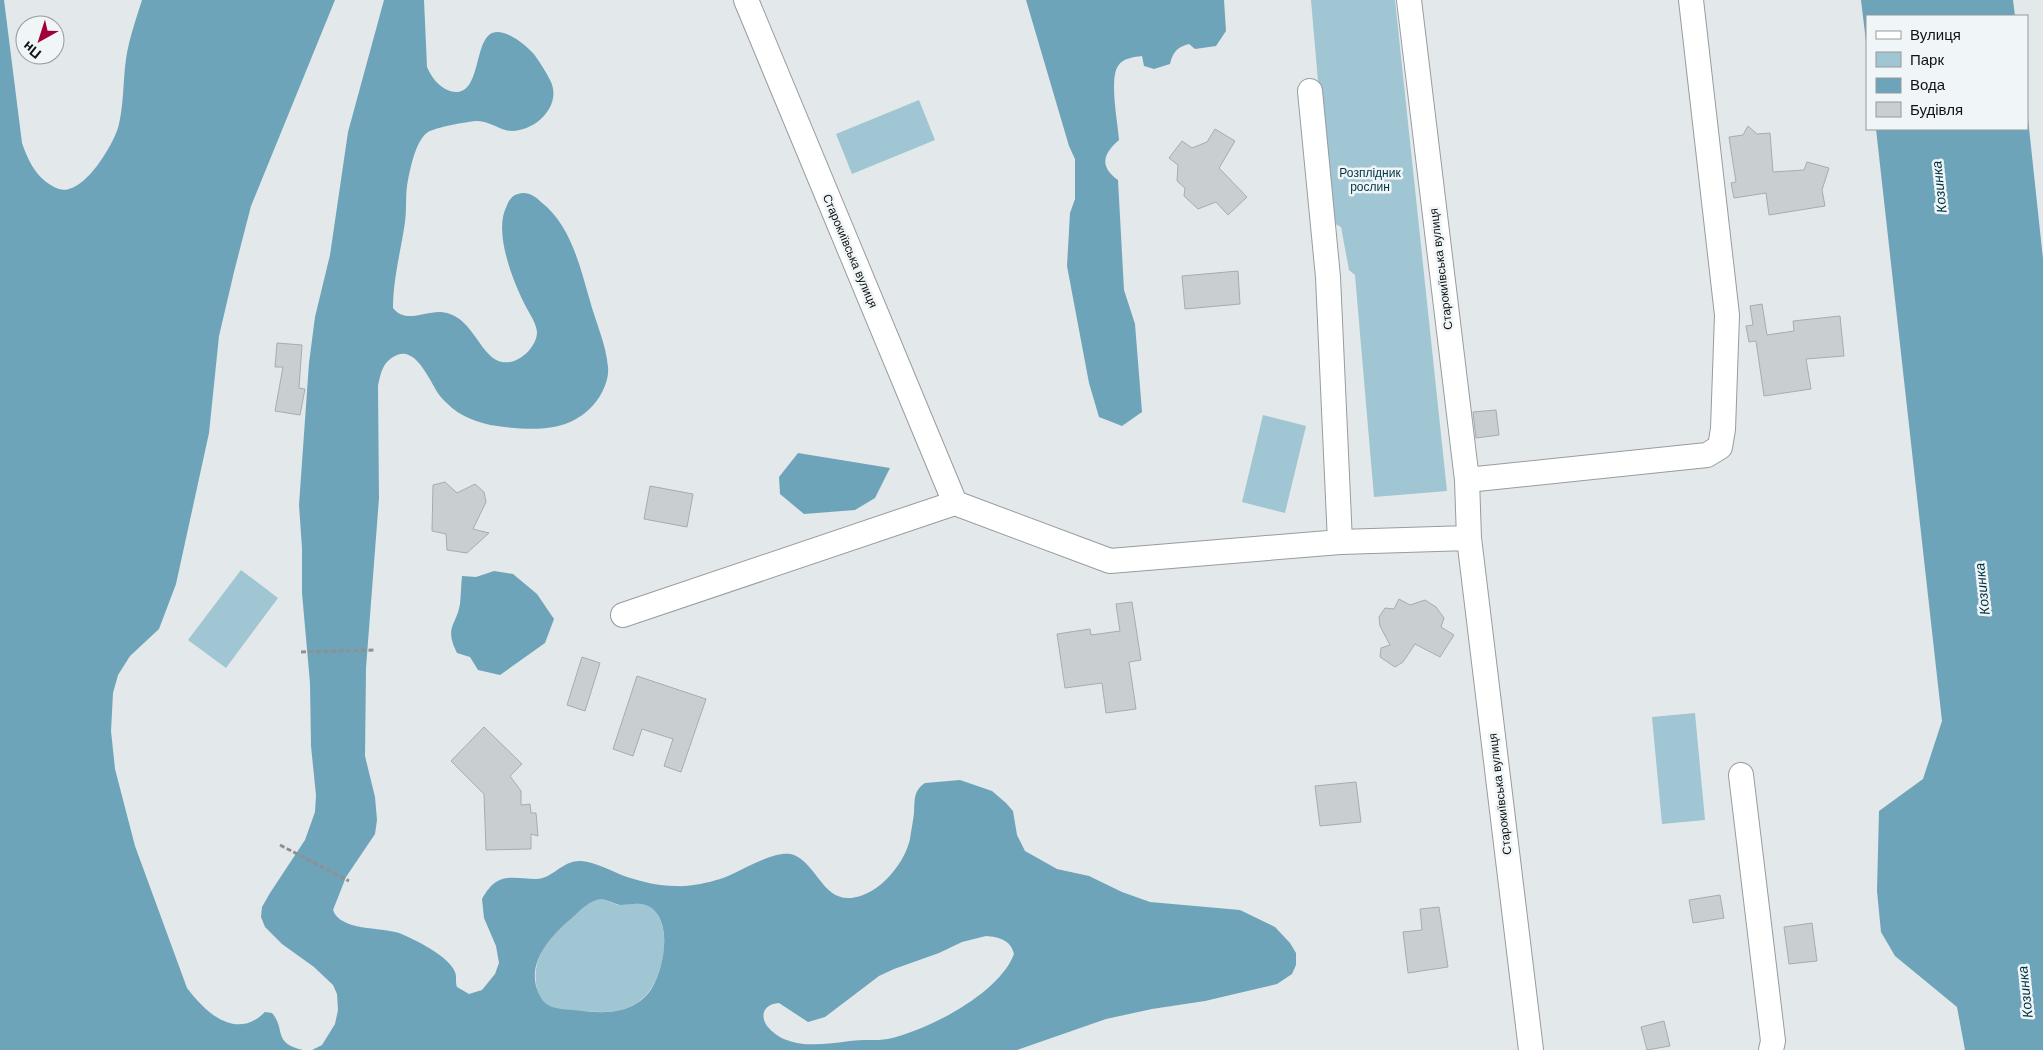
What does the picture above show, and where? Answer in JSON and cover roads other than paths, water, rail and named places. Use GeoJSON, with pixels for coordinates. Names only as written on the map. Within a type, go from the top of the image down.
{"type":"FeatureCollection","features":[{"type":"Feature","properties":{"kind":"street","name":"Старокиївська вулиця"},"geometry":{"type":"LineString","coordinates":[[746,0],[955,503]]}},
{"type":"Feature","properties":{"kind":"street","name":"Старокиївська вулиця"},"geometry":{"type":"LineString","coordinates":[[1410,0],[1467,480],[1469,538],[1531,1050]]}},
{"type":"Feature","properties":{"kind":"street"},"geometry":{"type":"LineString","coordinates":[[1467,480],[1707,455],[1720,447],[1723,429],[1727,315],[1691,0]]}},
{"type":"Feature","properties":{"kind":"street"},"geometry":{"type":"LineString","coordinates":[[1310,91],[1328,277],[1340,542]]}},
{"type":"Feature","properties":{"kind":"street"},"geometry":{"type":"LineString","coordinates":[[623,615],[955,503],[1110,560],[1340,542],[1469,538]]}},
{"type":"Feature","properties":{"kind":"street"},"geometry":{"type":"LineString","coordinates":[[1741,775],[1773,1041],[1772,1050]]}},
{"type":"Feature","properties":{"kind":"water"},"geometry":{"type":"Polygon","coordinates":[[[0,0],[4,0],[22,143],[31,164],[45,181],[59,189],[68,189],[78,185],[97,167],[116,133],[122,108],[127,52],[142,0],[335,0],[251,206],[219,336],[209,433],[176,584],[159,629],[130,656],[118,675],[113,693],[111,731],[115,769],[135,846],[187,988],[212,1014],[233,1024],[243,1024],[254,1020],[265,1012],[272,1013],[287,1044],[303,1050],[0,1050],[0,0]]]}},
{"type":"Feature","properties":{"kind":"water"},"geometry":{"type":"Polygon","coordinates":[[[384,0],[424,0],[427,67],[439,84],[450,91],[460,92],[467,88],[472,80],[484,41],[494,32],[508,34],[528,48],[543,68],[553,89],[550,107],[538,121],[521,130],[512,131],[481,121],[466,122],[432,130],[420,141],[412,161],[407,185],[405,222],[396,275],[393,308],[398,313],[409,316],[435,312],[453,315],[471,330],[492,357],[500,361],[515,361],[524,355],[535,342],[537,332],[534,321],[520,295],[511,271],[504,245],[502,221],[505,210],[513,196],[521,193],[528,194],[536,198],[551,211],[560,222],[573,247],[603,342],[608,371],[604,389],[600,396],[591,408],[581,416],[558,426],[532,429],[490,425],[470,419],[458,412],[441,398],[423,368],[411,356],[404,354],[392,357],[383,368],[378,386],[379,498],[366,668],[365,756],[375,797],[377,820],[375,834],[346,877],[333,910],[337,917],[352,925],[399,933],[439,954],[456,974],[457,987],[469,994],[482,990],[495,974],[499,963],[496,946],[484,918],[482,899],[493,884],[505,878],[542,878],[568,863],[581,861],[593,863],[645,882],[686,886],[720,879],[767,858],[786,854],[794,855],[803,860],[831,892],[839,897],[850,898],[863,895],[879,886],[893,872],[904,856],[910,839],[915,796],[918,789],[925,783],[960,780],[992,791],[1006,803],[1013,811],[1017,835],[1025,851],[1057,869],[1089,876],[1122,892],[1150,902],[1240,910],[1275,927],[1290,943],[1296,953],[1296,965],[1292,974],[1277,984],[1205,1001],[1152,1009],[1106,1019],[1017,1050],[312,1050],[322,1045],[335,1024],[338,1010],[337,994],[333,985],[314,967],[282,944],[265,927],[261,917],[262,907],[270,893],[305,840],[315,812],[316,795],[311,746],[310,683],[302,593],[302,548],[299,505],[309,363],[315,317],[330,255],[348,132],[384,0]],[[602,899],[590,903],[580,910],[557,932],[542,952],[537,962],[535,973],[540,996],[546,1004],[558,1009],[618,1011],[632,1006],[650,991],[663,958],[664,934],[662,923],[650,907],[643,904],[620,905],[602,899]],[[986,936],[962,942],[879,976],[825,1017],[808,1022],[779,1003],[770,1005],[765,1010],[765,1022],[775,1034],[784,1039],[805,1044],[888,1039],[922,1028],[941,1019],[978,996],[994,983],[1006,969],[1014,954],[1010,945],[1000,938],[986,936]]]}},
{"type":"Feature","properties":{"kind":"water"},"geometry":{"type":"Polygon","coordinates":[[[1026,0],[1224,0],[1226,31],[1216,46],[1195,49],[1189,44],[1185,45],[1176,51],[1170,64],[1154,69],[1144,66],[1142,56],[1132,57],[1120,63],[1115,73],[1114,91],[1119,140],[1109,150],[1105,160],[1108,170],[1118,180],[1124,290],[1135,324],[1142,412],[1122,426],[1099,417],[1089,383],[1067,266],[1070,213],[1075,199],[1075,159],[1069,146],[1026,0]]]}},
{"type":"Feature","properties":{"kind":"water"},"geometry":{"type":"Polygon","coordinates":[[[1861,0],[2013,0],[2015,15],[1866,15],[1866,42],[1861,0]]]}},
{"type":"Feature","properties":{"kind":"water","name":"Козинка"},"geometry":{"type":"Polygon","coordinates":[[[2028,118],[2043,259],[2043,1050],[1965,1050],[1957,1007],[1895,956],[1881,932],[1877,891],[1879,811],[1923,779],[1942,721],[1876,130],[2028,130],[2028,118]]]}},
{"type":"Feature","properties":{"kind":"water"},"geometry":{"type":"Polygon","coordinates":[[[798,453],[890,468],[875,498],[855,510],[804,514],[780,494],[779,477],[798,453]]]}},
{"type":"Feature","properties":{"kind":"water"},"geometry":{"type":"Polygon","coordinates":[[[494,571],[513,574],[537,594],[554,619],[545,643],[500,675],[478,670],[470,657],[457,653],[451,637],[452,627],[460,604],[462,576],[476,577],[494,571]]]}},
{"type":"Feature","properties":{"kind":"park label","name":"Розплідник рослин"},"geometry":{"type":"Point","coordinates":[1370,180]}}]}
